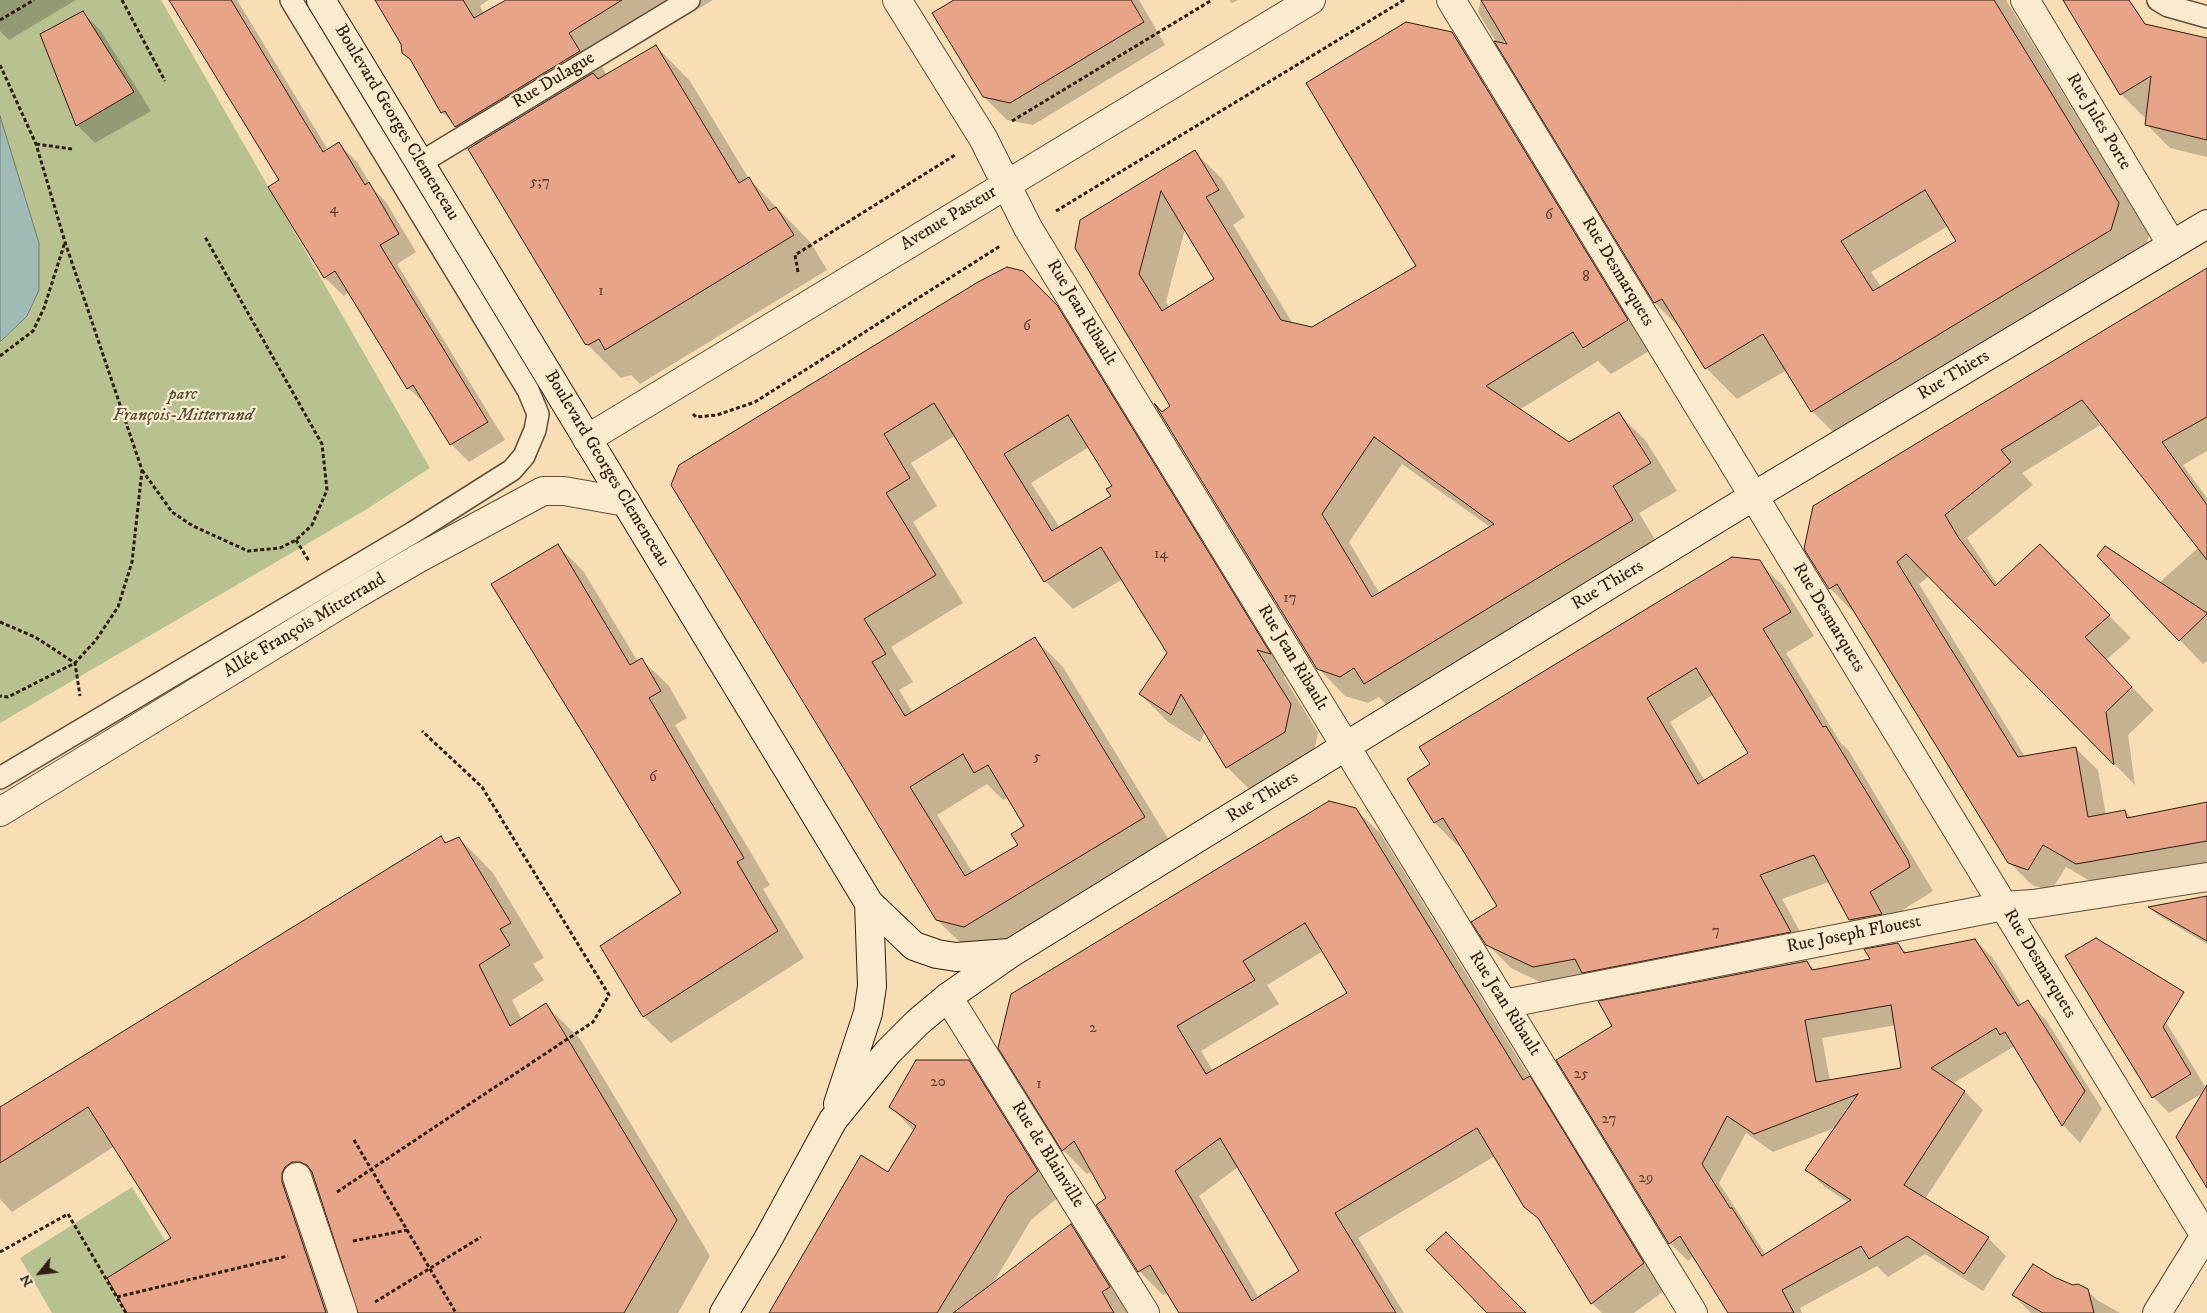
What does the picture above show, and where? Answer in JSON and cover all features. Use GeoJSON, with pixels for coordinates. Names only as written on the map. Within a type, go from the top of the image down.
{"type":"FeatureCollection","features":[{"type":"Feature","properties":{"kind":"street","name":"Boulevard Georges Clemenceau"},"geometry":{"type":"LineString","coordinates":[[321,0],[869,902],[872,986],[868,1013],[833,1120]]}},
{"type":"Feature","properties":{"kind":"street","name":"Rue Jean Ribault"},"geometry":{"type":"LineString","coordinates":[[897,0],[983,138],[1028,228],[1693,1313]]}},
{"type":"Feature","properties":{"kind":"street","name":"Avenue Pasteur"},"geometry":{"type":"LineString","coordinates":[[588,439],[1311,0]]}},
{"type":"Feature","properties":{"kind":"street","name":"Rue Desmarquets"},"geometry":{"type":"LineString","coordinates":[[1451,0],[2206,1234]]}},
{"type":"Feature","properties":{"kind":"street","name":"Rue Jules Porte"},"geometry":{"type":"LineString","coordinates":[[2025,0],[2172,245]]}},
{"type":"Feature","properties":{"kind":"street","name":"Rue Thiers"},"geometry":{"type":"LineString","coordinates":[[833,1120],[888,1052],[918,1022],[948,997],[1011,953],[1754,496],[2207,224]]}},
{"type":"Feature","properties":{"kind":"street","name":"Allée François Mitterrand"},"geometry":{"type":"LineString","coordinates":[[0,812],[357,594],[544,490],[564,491],[626,502]]}},
{"type":"Feature","properties":{"kind":"street","name":"Rue Joseph Flouest"},"geometry":{"type":"LineString","coordinates":[[1504,1004],[2004,906],[2033,904],[2207,877]]}},
{"type":"Feature","properties":{"kind":"street","name":"Rue Thiers"},"geometry":{"type":"LineString","coordinates":[[869,902],[914,946],[936,954],[956,957],[1011,953]]}},
{"type":"Feature","properties":{"kind":"street","name":"Rue de Blainville"},"geometry":{"type":"LineString","coordinates":[[948,997],[1145,1313]]}},
{"type":"Feature","properties":{"kind":"street"},"geometry":{"type":"LineString","coordinates":[[724,1313],[767,1242],[833,1120]]}},
{"type":"Feature","properties":{"kind":"street"},"geometry":{"type":"LineString","coordinates":[[297,1177],[341,1307]]}},
{"type":"Feature","properties":{"kind":"street"},"geometry":{"type":"LineString","coordinates":[[2158,1313],[2206,1234]]}},
{"type":"Feature","properties":{"kind":"lane"},"geometry":{"type":"LineString","coordinates":[[0,778],[414,532],[512,470],[524,456],[535,430],[538,414],[528,390],[291,0]]}},
{"type":"Feature","properties":{"kind":"lane","name":"Rue Dulague"},"geometry":{"type":"LineString","coordinates":[[420,163],[689,0]]}},
{"type":"Feature","properties":{"kind":"lane"},"geometry":{"type":"LineString","coordinates":[[2158,0],[2168,6],[2207,17]]}},
{"type":"Feature","properties":{"kind":"path"},"geometry":{"type":"LineString","coordinates":[[0,20],[34,0]]}},
{"type":"Feature","properties":{"kind":"path"},"geometry":{"type":"LineString","coordinates":[[122,0],[164,81]]}},
{"type":"Feature","properties":{"kind":"path"},"geometry":{"type":"LineString","coordinates":[[805,306],[795,255],[983,138],[1212,0]]}},
{"type":"Feature","properties":{"kind":"path"},"geometry":{"type":"LineString","coordinates":[[0,65],[36,144],[65,242],[142,470],[172,512],[192,526],[248,551],[280,548],[296,540],[312,525],[326,490],[322,444],[205,237]]}},
{"type":"Feature","properties":{"kind":"path"},"geometry":{"type":"LineString","coordinates":[[36,144],[72,149]]}},
{"type":"Feature","properties":{"kind":"path"},"geometry":{"type":"LineString","coordinates":[[0,356],[32,331],[44,308],[65,242]]}},
{"type":"Feature","properties":{"kind":"path"},"geometry":{"type":"LineString","coordinates":[[0,696],[8,697],[75,663],[96,640],[118,607],[132,562],[142,470]]}},
{"type":"Feature","properties":{"kind":"path"},"geometry":{"type":"LineString","coordinates":[[0,622],[35,637],[75,663],[85,729]]}},
{"type":"Feature","properties":{"kind":"path"},"geometry":{"type":"LineString","coordinates":[[308,1209],[372,1171],[593,1022],[609,995],[482,787],[422,731]]}},
{"type":"Feature","properties":{"kind":"path"},"geometry":{"type":"LineString","coordinates":[[354,1140],[456,1313]]}},
{"type":"Feature","properties":{"kind":"path"},"geometry":{"type":"LineString","coordinates":[[0,1252],[68,1214],[126,1313]]}},
{"type":"Feature","properties":{"kind":"path"},"geometry":{"type":"LineString","coordinates":[[117,1298],[321,1248],[407,1230]]}},
{"type":"Feature","properties":{"kind":"path"},"geometry":{"type":"LineString","coordinates":[[341,1307],[361,1286],[372,1304],[481,1236]]}},
{"type":"Feature","properties":{"kind":"green space","name":"parc François-Mitterrand"},"geometry":{"type":"Polygon","coordinates":[[[0,0],[161,0],[430,468],[367,509],[0,723],[0,0]]]}},
{"type":"Feature","properties":{"kind":"green space"},"geometry":{"type":"Polygon","coordinates":[[[132,1187],[197,1292],[303,1313],[52,1313],[20,1258],[132,1187]]]}},
{"type":"Feature","properties":{"kind":"water"},"geometry":{"type":"Polygon","coordinates":[[[0,116],[39,243],[39,290],[27,316],[0,342],[0,116]]]}},
{"type":"Feature","properties":{"kind":"building"},"geometry":{"type":"Polygon","coordinates":[[[169,0],[231,0],[323,152],[339,142],[365,185],[369,182],[399,234],[380,245],[488,422],[450,445],[413,385],[407,389],[335,271],[324,278],[268,187],[279,180],[169,0]]]}},
{"type":"Feature","properties":{"kind":"building"},"geometry":{"type":"Polygon","coordinates":[[[375,0],[463,0],[474,18],[506,0],[622,0],[569,33],[580,51],[455,127],[445,111],[441,113],[410,59],[402,53],[401,44],[375,0]]]}},
{"type":"Feature","properties":{"kind":"building"},"geometry":{"type":"Polygon","coordinates":[[[954,0],[1131,0],[1144,22],[1010,103],[983,97],[932,13],[954,0]]]}},
{"type":"Feature","properties":{"kind":"building"},"geometry":{"type":"Polygon","coordinates":[[[1481,0],[1994,0],[2119,203],[2111,230],[1811,412],[1763,334],[1705,369],[1662,299],[1654,303],[1494,41],[1507,44],[1481,0]],[[1925,190],[1841,241],[1873,291],[1956,241],[1925,190]]]}},
{"type":"Feature","properties":{"kind":"building"},"geometry":{"type":"Polygon","coordinates":[[[2063,0],[2129,0],[2145,24],[2207,38],[2207,140],[2145,125],[2151,76],[2120,95],[2063,0]]]}},
{"type":"Feature","properties":{"kind":"building"},"geometry":{"type":"Polygon","coordinates":[[[83,11],[134,92],[76,126],[40,34],[83,11]]]}},
{"type":"Feature","properties":{"kind":"building"},"geometry":{"type":"Polygon","coordinates":[[[1406,22],[1452,32],[1628,320],[1583,348],[1573,332],[1486,386],[1569,442],[1619,412],[1651,463],[1613,486],[1633,520],[1364,684],[1354,668],[1340,677],[1317,669],[1154,403],[1162,412],[1170,406],[1075,248],[1080,220],[1195,150],[1219,190],[1206,197],[1281,320],[1312,327],[1416,266],[1306,83],[1406,22]],[[1161,191],[1139,274],[1162,311],[1214,279],[1161,191]],[[1374,437],[1322,514],[1372,597],[1494,524],[1374,437]]]}},
{"type":"Feature","properties":{"kind":"building"},"geometry":{"type":"Polygon","coordinates":[[[656,45],[739,183],[749,177],[769,211],[776,207],[794,235],[605,350],[599,339],[588,345],[585,344],[468,149],[593,73],[598,79],[656,45]]]}},
{"type":"Feature","properties":{"kind":"building"},"geometry":{"type":"Polygon","coordinates":[[[1007,267],[1023,271],[1057,305],[1271,654],[1257,650],[1291,704],[1285,732],[1226,768],[1181,694],[1171,715],[1139,694],[1167,653],[1101,547],[1044,582],[934,403],[884,434],[910,478],[886,493],[936,575],[864,619],[886,654],[872,662],[905,716],[1035,637],[1145,817],[964,927],[936,920],[671,485],[679,465],[978,282],[1007,267]],[[1068,415],[1004,454],[1052,531],[1111,496],[1106,489],[1112,486],[1068,415]],[[963,754],[910,787],[965,876],[1018,845],[1011,834],[1024,826],[988,765],[974,773],[963,754]]]}},
{"type":"Feature","properties":{"kind":"building"},"geometry":{"type":"Polygon","coordinates":[[[2207,268],[2207,417],[2162,442],[2207,505],[2207,560],[2082,400],[2001,450],[2011,462],[1945,515],[1958,537],[1995,586],[2040,544],[2110,615],[2085,637],[2132,687],[2106,712],[2114,765],[1906,554],[1897,562],[2018,757],[2076,747],[2088,817],[2125,810],[2127,818],[2207,802],[2207,841],[2076,864],[2043,845],[2028,870],[2008,863],[1837,584],[1829,589],[1804,549],[1813,506],[2207,268]]]}},
{"type":"Feature","properties":{"kind":"building"},"geometry":{"type":"Polygon","coordinates":[[[558,544],[630,665],[642,658],[661,691],[649,698],[744,858],[737,862],[778,931],[643,1017],[600,946],[681,893],[491,584],[558,544]]]}},
{"type":"Feature","properties":{"kind":"building"},"geometry":{"type":"Polygon","coordinates":[[[2105,546],[2207,614],[2179,641],[2097,556],[2105,546]]]}},
{"type":"Feature","properties":{"kind":"building"},"geometry":{"type":"Polygon","coordinates":[[[1732,557],[1760,560],[1791,612],[1763,629],[1823,727],[1826,726],[1908,860],[1910,867],[1870,892],[1882,914],[1849,920],[1814,855],[1760,875],[1791,932],[1582,973],[1575,959],[1533,967],[1486,945],[1471,922],[1497,906],[1443,818],[1434,823],[1407,779],[1430,764],[1419,747],[1732,557]],[[1696,668],[1647,698],[1698,784],[1748,753],[1696,668]]]}},
{"type":"Feature","properties":{"kind":"building"},"geometry":{"type":"Polygon","coordinates":[[[1329,801],[1356,808],[1523,1080],[1530,1076],[1644,1263],[1591,1304],[1538,1218],[1524,1207],[1477,1128],[1335,1213],[1396,1313],[1179,1313],[1150,1265],[1138,1272],[1096,1205],[1106,1198],[1074,1141],[1062,1151],[998,1048],[1011,994],[1329,801]],[[1305,923],[1243,961],[1255,980],[1177,1026],[1206,1074],[1347,993],[1305,923]],[[1220,1138],[1175,1171],[1252,1301],[1299,1271],[1220,1138]]]}},
{"type":"Feature","properties":{"kind":"building"},"geometry":{"type":"Polygon","coordinates":[[[441,836],[445,843],[459,837],[511,923],[500,929],[510,945],[479,965],[510,1026],[546,1003],[677,1220],[624,1313],[358,1313],[312,1172],[307,1165],[300,1162],[292,1162],[285,1167],[282,1173],[282,1182],[326,1313],[127,1313],[107,1278],[171,1238],[88,1107],[0,1163],[0,1107],[441,836]]]}},
{"type":"Feature","properties":{"kind":"building"},"geometry":{"type":"Polygon","coordinates":[[[2207,896],[2207,941],[2148,907],[2207,896]]]}},
{"type":"Feature","properties":{"kind":"building"},"geometry":{"type":"Polygon","coordinates":[[[2096,938],[2184,992],[2163,1027],[2191,1074],[2152,1098],[2065,956],[2096,938]]]}},
{"type":"Feature","properties":{"kind":"building"},"geometry":{"type":"Polygon","coordinates":[[[1975,939],[2018,1006],[2028,1000],[2085,1091],[2062,1126],[2005,1032],[2000,1035],[1996,1028],[1931,1068],[1965,1091],[1904,1185],[1989,1237],[1964,1274],[1907,1236],[1869,1259],[1861,1246],[1782,1290],[1794,1313],[1728,1313],[1680,1236],[1669,1244],[1556,1060],[1612,1026],[1598,1001],[1807,961],[1812,970],[1870,959],[1864,949],[1898,943],[1904,953],[1975,939]],[[1891,1005],[1805,1020],[1816,1082],[1901,1068],[1891,1005]],[[1858,1094],[1754,1134],[1727,1116],[1702,1164],[1762,1256],[1851,1200],[1805,1170],[1858,1094]]]}},
{"type":"Feature","properties":{"kind":"building"},"geometry":{"type":"Polygon","coordinates":[[[916,1060],[969,1060],[1038,1171],[1008,1196],[937,1313],[769,1313],[861,1155],[888,1172],[916,1126],[889,1107],[916,1060]]]}},
{"type":"Feature","properties":{"kind":"building"},"geometry":{"type":"Polygon","coordinates":[[[2207,1085],[2207,1188],[2176,1137],[2207,1085]]]}},
{"type":"Feature","properties":{"kind":"building"},"geometry":{"type":"Polygon","coordinates":[[[1071,1224],[1110,1287],[1102,1292],[1114,1313],[953,1313],[1071,1224]]]}},
{"type":"Feature","properties":{"kind":"building"},"geometry":{"type":"Polygon","coordinates":[[[1446,1232],[1526,1313],[1487,1313],[1426,1250],[1446,1232]]]}},
{"type":"Feature","properties":{"kind":"building"},"geometry":{"type":"Polygon","coordinates":[[[2033,1264],[2054,1277],[2088,1289],[2094,1313],[2043,1313],[2012,1295],[2033,1264]]]}}]}
